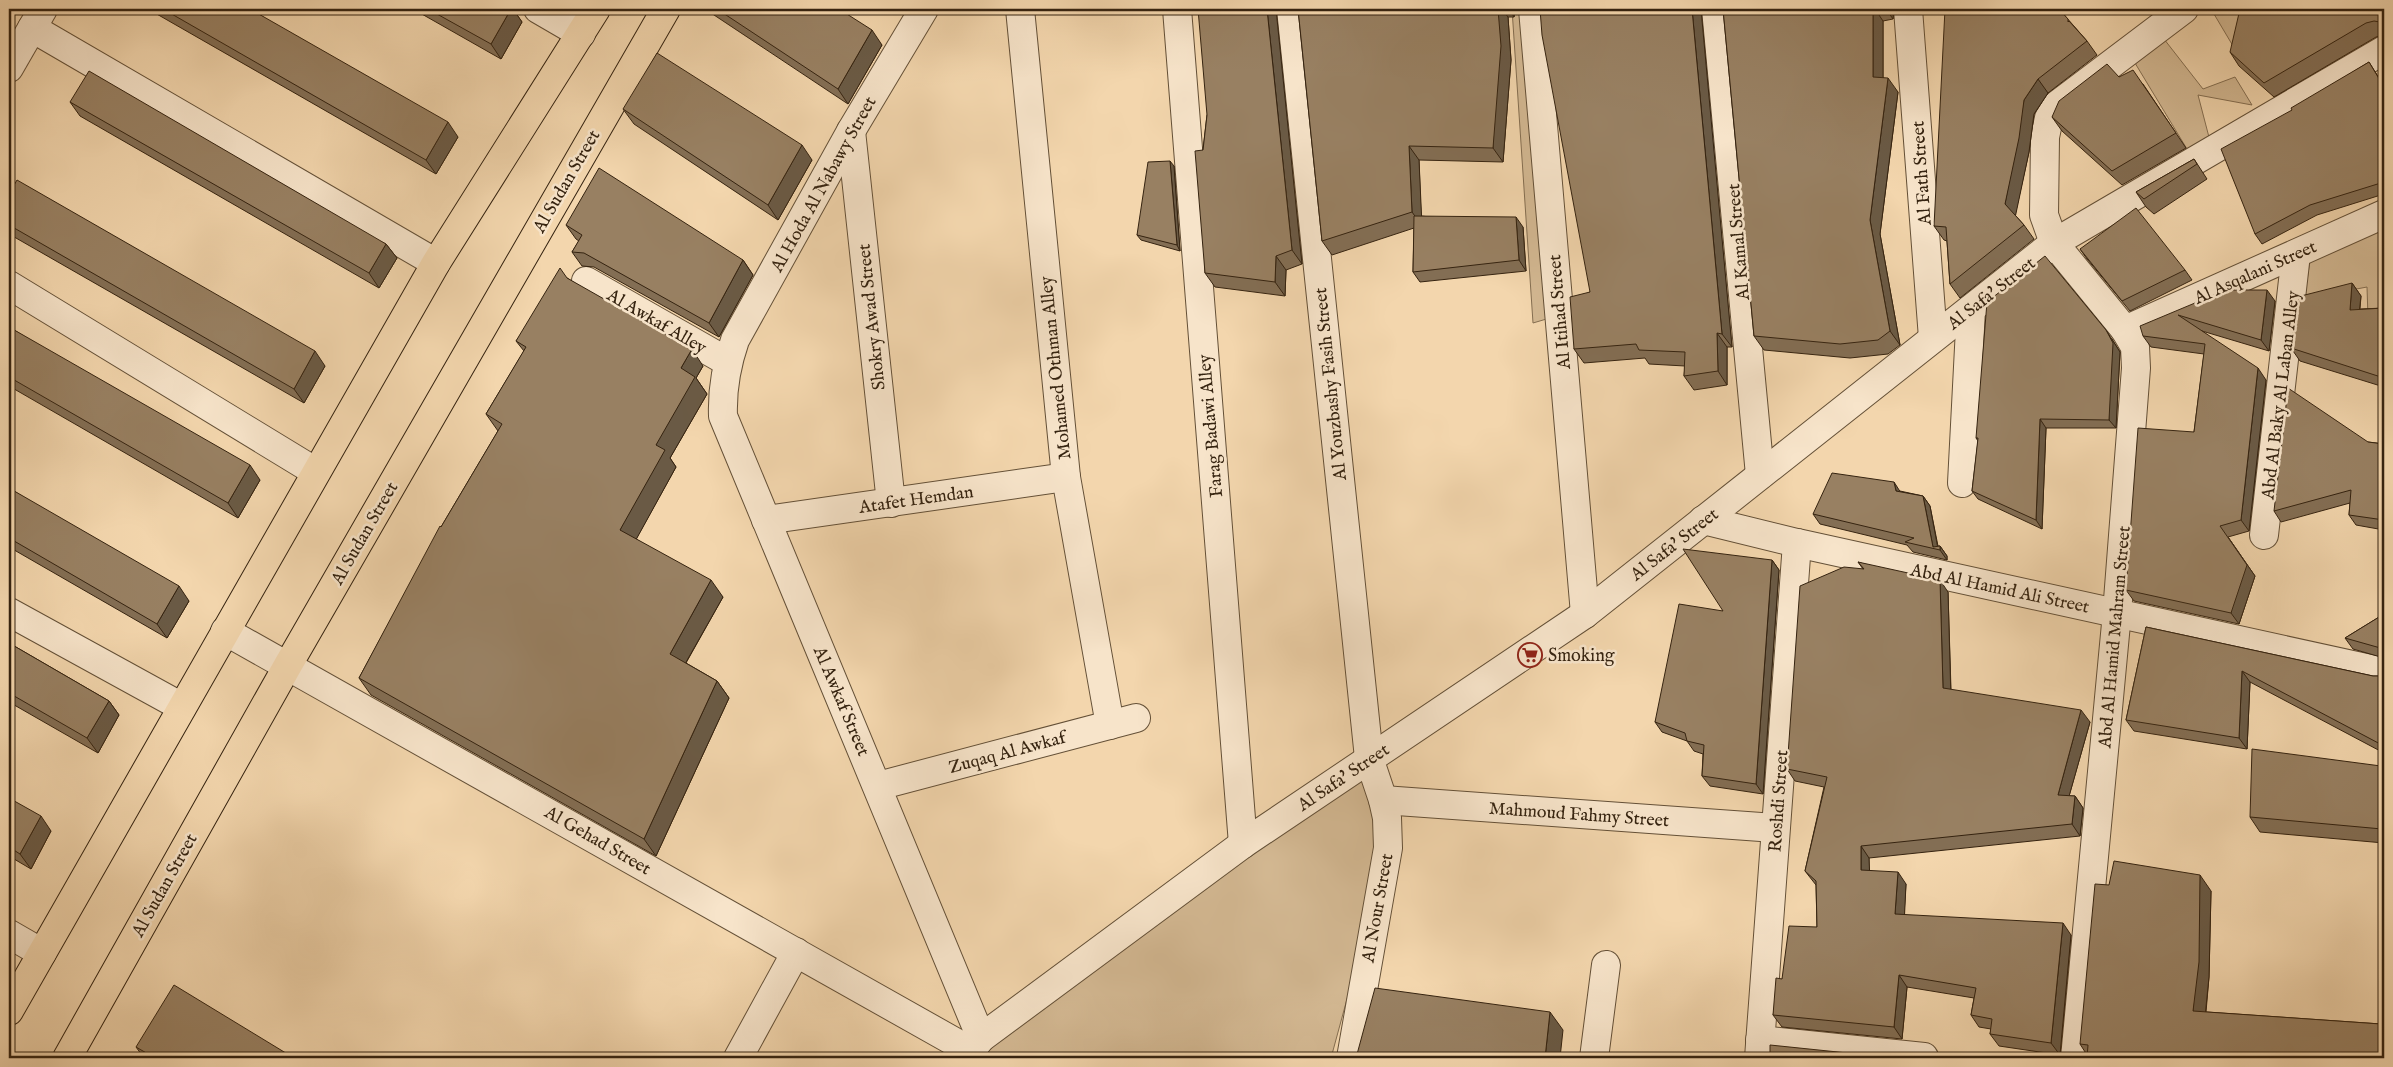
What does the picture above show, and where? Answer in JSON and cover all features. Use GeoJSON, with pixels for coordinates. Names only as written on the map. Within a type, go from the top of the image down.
{"type":"FeatureCollection","features":[{"type":"Feature","properties":{"kind":"main road"},"geometry":{"type":"LineString","coordinates":[[9,1011],[436,262],[596,9]]}},
{"type":"Feature","properties":{"kind":"main road","name":"Al Sudan Street"},"geometry":{"type":"LineString","coordinates":[[67,1058],[288,665],[666,9]]}},
{"type":"Feature","properties":{"kind":"street"},"geometry":{"type":"LineString","coordinates":[[538,9],[581,34]]}},
{"type":"Feature","properties":{"kind":"street","name":"Al Hoda Al Nabawy Street"},"geometry":{"type":"LineString","coordinates":[[728,362],[735,340],[851,132],[924,9]]}},
{"type":"Feature","properties":{"kind":"street","name":"Mohamed Othman Alley"},"geometry":{"type":"LineString","coordinates":[[1020,9],[1066,478],[1110,725]]}},
{"type":"Feature","properties":{"kind":"street","name":"Farag Badawi Alley"},"geometry":{"type":"LineString","coordinates":[[1177,9],[1243,844]]}},
{"type":"Feature","properties":{"kind":"street","name":"Al Youzbashy Fasih Street"},"geometry":{"type":"LineString","coordinates":[[1291,9],[1369,758]]}},
{"type":"Feature","properties":{"kind":"street","name":"Al Itihad Street"},"geometry":{"type":"LineString","coordinates":[[1533,9],[1585,614]]}},
{"type":"Feature","properties":{"kind":"street","name":"Al Kamal Street"},"geometry":{"type":"LineString","coordinates":[[1716,9],[1760,476]]}},
{"type":"Feature","properties":{"kind":"street","name":"Al Fath Street"},"geometry":{"type":"LineString","coordinates":[[1908,9],[1933,338]]}},
{"type":"Feature","properties":{"kind":"street"},"geometry":{"type":"LineString","coordinates":[[2054,243],[2044,214],[2046,137],[2050,118],[2057,105],[2184,9]]}},
{"type":"Feature","properties":{"kind":"street"},"geometry":{"type":"LineString","coordinates":[[9,68],[37,18],[436,262]]}},
{"type":"Feature","properties":{"kind":"street","name":"Al Safa' Street"},"geometry":{"type":"LineString","coordinates":[[972,1048],[1243,844],[1585,614],[2054,243],[2384,50]]}},
{"type":"Feature","properties":{"kind":"street","name":"Shokry Awad Street"},"geometry":{"type":"LineString","coordinates":[[851,132],[891,503]]}},
{"type":"Feature","properties":{"kind":"street","name":"Al Asqalani Street"},"geometry":{"type":"LineString","coordinates":[[2125,330],[2384,214]]}},
{"type":"Feature","properties":{"kind":"street","name":"Abd Al Hamid Mahram Street"},"geometry":{"type":"LineString","coordinates":[[2054,243],[2125,330],[2134,347],[2136,368],[2117,613],[2075,1058]]}},
{"type":"Feature","properties":{"kind":"street","name":"Abd Al Baky Al Laban Alley"},"geometry":{"type":"LineString","coordinates":[[2264,535],[2296,254]]}},
{"type":"Feature","properties":{"kind":"street","name":"Al Awkaf Alley"},"geometry":{"type":"LineString","coordinates":[[586,281],[728,362]]}},
{"type":"Feature","properties":{"kind":"street"},"geometry":{"type":"LineString","coordinates":[[9,285],[316,472]]}},
{"type":"Feature","properties":{"kind":"street"},"geometry":{"type":"LineString","coordinates":[[1962,483],[1971,309]]}},
{"type":"Feature","properties":{"kind":"street","name":"Al Awkaf Street"},"geometry":{"type":"LineString","coordinates":[[728,362],[722,391],[723,416],[878,786],[972,1048]]}},
{"type":"Feature","properties":{"kind":"street","name":"Atafet Hemdan"},"geometry":{"type":"LineString","coordinates":[[766,520],[1066,478]]}},
{"type":"Feature","properties":{"kind":"street","name":"Abd Al Hamid Ali Street"},"geometry":{"type":"LineString","coordinates":[[1704,520],[1797,544],[2384,672]]}},
{"type":"Feature","properties":{"kind":"street","name":"Roshdi Street"},"geometry":{"type":"LineString","coordinates":[[1759,1049],[1797,544]]}},
{"type":"Feature","properties":{"kind":"street"},"geometry":{"type":"LineString","coordinates":[[9,612],[182,707]]}},
{"type":"Feature","properties":{"kind":"street","name":"Al Gehad Street"},"geometry":{"type":"LineString","coordinates":[[225,631],[796,952],[972,1048]]}},
{"type":"Feature","properties":{"kind":"street","name":"Zuqaq Al Awkaf"},"geometry":{"type":"LineString","coordinates":[[878,786],[1136,718]]}},
{"type":"Feature","properties":{"kind":"street","name":"Al Nour Street"},"geometry":{"type":"LineString","coordinates":[[1350,1058],[1388,848],[1384,800],[1369,758]]}},
{"type":"Feature","properties":{"kind":"street","name":"Mahmoud Fahmy Street"},"geometry":{"type":"LineString","coordinates":[[1384,800],[1775,828]]}},
{"type":"Feature","properties":{"kind":"street"},"geometry":{"type":"LineString","coordinates":[[9,934],[42,953]]}},
{"type":"Feature","properties":{"kind":"street"},"geometry":{"type":"LineString","coordinates":[[738,1058],[796,952]]}},
{"type":"Feature","properties":{"kind":"street"},"geometry":{"type":"LineString","coordinates":[[1594,1058],[1606,965]]}},
{"type":"Feature","properties":{"kind":"street"},"geometry":{"type":"LineString","coordinates":[[1759,1049],[1924,1057]]}},
{"type":"Feature","properties":{"kind":"shaded area"},"geometry":{"type":"Polygon","coordinates":[[[1512,9],[1546,9],[1570,312],[1533,323],[1512,9]]]}},
{"type":"Feature","properties":{"kind":"shaded area"},"geometry":{"type":"Polygon","coordinates":[[[2211,9],[2246,9],[2236,51],[2211,9]]]}},
{"type":"Feature","properties":{"kind":"shaded area"},"geometry":{"type":"Polygon","coordinates":[[[2164,39],[2203,89],[2235,77],[2252,105],[2198,95],[2210,141],[2190,154],[2135,63],[2164,39]]]}},
{"type":"Feature","properties":{"kind":"shaded area"},"geometry":{"type":"Polygon","coordinates":[[[2384,228],[2384,317],[2368,318],[2367,287],[2304,299],[2310,261],[2384,228]]]}},
{"type":"Feature","properties":{"kind":"shaded area"},"geometry":{"type":"Polygon","coordinates":[[[1364,774],[1388,848],[1331,1058],[965,1058],[1364,774]]]}},
{"type":"Feature","properties":{"kind":"building"},"geometry":{"type":"Polygon","coordinates":[[[163,9],[250,9],[448,122],[426,160],[163,9]]]}},
{"type":"Feature","properties":{"kind":"building"},"geometry":{"type":"Polygon","coordinates":[[[428,9],[511,9],[491,44],[428,9]]]}},
{"type":"Feature","properties":{"kind":"building"},"geometry":{"type":"Polygon","coordinates":[[[717,9],[839,9],[872,30],[838,89],[717,9]]]}},
{"type":"Feature","properties":{"kind":"building"},"geometry":{"type":"Polygon","coordinates":[[[1198,9],[1267,9],[1292,250],[1276,256],[1275,282],[1205,273],[1195,151],[1203,150],[1207,115],[1198,9]]]}},
{"type":"Feature","properties":{"kind":"building"},"geometry":{"type":"Polygon","coordinates":[[[1298,9],[1498,9],[1501,46],[1493,148],[1409,146],[1412,212],[1322,241],[1298,9]]]}},
{"type":"Feature","properties":{"kind":"building"},"geometry":{"type":"Polygon","coordinates":[[[1540,9],[1692,9],[1722,334],[1717,333],[1718,371],[1684,376],[1685,352],[1639,350],[1636,344],[1574,349],[1570,297],[1590,292],[1542,35],[1540,9]]]}},
{"type":"Feature","properties":{"kind":"building"},"geometry":{"type":"Polygon","coordinates":[[[1723,9],[1873,9],[1873,77],[1888,78],[1870,220],[1890,331],[1878,340],[1840,344],[1754,336],[1723,9]]]}},
{"type":"Feature","properties":{"kind":"building"},"geometry":{"type":"Polygon","coordinates":[[[1945,9],[2059,9],[2068,19],[2068,22],[2087,41],[2038,79],[2024,100],[2019,138],[2005,204],[2024,225],[1950,284],[1946,227],[1934,226],[1945,9]]]}},
{"type":"Feature","properties":{"kind":"building"},"geometry":{"type":"Polygon","coordinates":[[[2240,9],[2384,9],[2384,20],[2366,23],[2264,83],[2230,52],[2240,9]]]}},
{"type":"Feature","properties":{"kind":"building"},"geometry":{"type":"Polygon","coordinates":[[[657,53],[802,145],[768,205],[623,109],[657,53]]]}},
{"type":"Feature","properties":{"kind":"building"},"geometry":{"type":"Polygon","coordinates":[[[2369,62],[2384,87],[2384,182],[2310,205],[2255,234],[2221,149],[2292,110],[2291,108],[2369,62]]]}},
{"type":"Feature","properties":{"kind":"building"},"geometry":{"type":"Polygon","coordinates":[[[2107,64],[2119,77],[2133,70],[2176,133],[2112,171],[2052,117],[2059,101],[2107,64]]]}},
{"type":"Feature","properties":{"kind":"building"},"geometry":{"type":"Polygon","coordinates":[[[89,71],[386,244],[369,273],[70,102],[89,71]]]}},
{"type":"Feature","properties":{"kind":"building"},"geometry":{"type":"Polygon","coordinates":[[[2194,159],[2197,164],[2144,199],[2136,192],[2194,159]]]}},
{"type":"Feature","properties":{"kind":"building"},"geometry":{"type":"Polygon","coordinates":[[[1170,161],[1177,245],[1137,235],[1148,162],[1170,161]]]}},
{"type":"Feature","properties":{"kind":"building"},"geometry":{"type":"Polygon","coordinates":[[[599,168],[743,260],[709,323],[584,253],[572,252],[582,235],[566,225],[599,168]]]}},
{"type":"Feature","properties":{"kind":"building"},"geometry":{"type":"Polygon","coordinates":[[[17,180],[315,351],[294,389],[9,225],[9,194],[17,180]]]}},
{"type":"Feature","properties":{"kind":"building"},"geometry":{"type":"Polygon","coordinates":[[[2136,208],[2185,270],[2122,301],[2080,249],[2136,208]]]}},
{"type":"Feature","properties":{"kind":"building"},"geometry":{"type":"Polygon","coordinates":[[[1414,216],[1516,217],[1519,260],[1413,272],[1414,216]]]}},
{"type":"Feature","properties":{"kind":"building"},"geometry":{"type":"Polygon","coordinates":[[[2045,256],[2106,330],[2113,343],[2109,420],[2040,419],[2036,520],[1972,491],[1978,438],[1976,438],[1987,302],[2045,256]]]}},
{"type":"Feature","properties":{"kind":"building"},"geometry":{"type":"Polygon","coordinates":[[[560,268],[567,278],[692,349],[681,368],[695,377],[656,445],[665,450],[620,530],[711,580],[670,654],[717,681],[644,839],[359,678],[440,526],[502,424],[486,414],[526,347],[516,341],[560,268]]]}},
{"type":"Feature","properties":{"kind":"building"},"geometry":{"type":"Polygon","coordinates":[[[2352,283],[2350,310],[2384,308],[2384,378],[2291,348],[2297,297],[2352,283]]]}},
{"type":"Feature","properties":{"kind":"building"},"geometry":{"type":"Polygon","coordinates":[[[2226,290],[2267,290],[2261,340],[2178,315],[2258,368],[2241,520],[2220,526],[2247,565],[2231,613],[2126,590],[2138,428],[2194,432],[2205,344],[2143,336],[2140,326],[2226,290]]]}},
{"type":"Feature","properties":{"kind":"building"},"geometry":{"type":"Polygon","coordinates":[[[9,327],[250,465],[228,503],[9,377],[9,327]]]}},
{"type":"Feature","properties":{"kind":"building"},"geometry":{"type":"Polygon","coordinates":[[[2288,388],[2368,442],[2384,444],[2384,520],[2349,515],[2351,490],[2274,511],[2288,388]]]}},
{"type":"Feature","properties":{"kind":"building"},"geometry":{"type":"Polygon","coordinates":[[[1832,473],[1894,482],[1896,491],[1923,496],[1933,547],[1940,546],[1940,550],[1905,542],[1914,538],[1813,514],[1832,473]]]}},
{"type":"Feature","properties":{"kind":"building"},"geometry":{"type":"Polygon","coordinates":[[[9,488],[179,586],[157,624],[9,538],[9,488]]]}},
{"type":"Feature","properties":{"kind":"building"},"geometry":{"type":"Polygon","coordinates":[[[1683,549],[1772,560],[1756,784],[1702,776],[1704,745],[1687,741],[1685,733],[1655,722],[1679,604],[1723,611],[1683,549]]]}},
{"type":"Feature","properties":{"kind":"building"},"geometry":{"type":"Polygon","coordinates":[[[1858,562],[1940,580],[1943,688],[2081,710],[2058,795],[2075,796],[2072,824],[1861,846],[1861,870],[1898,872],[1895,914],[2063,923],[2051,1043],[1990,1034],[1992,1019],[1971,1015],[1976,988],[1899,975],[1894,1027],[1773,1015],[1776,978],[1782,979],[1789,926],[1817,927],[1816,881],[1805,871],[1827,777],[1787,769],[1800,586],[1844,567],[1864,569],[1858,562]]]}},
{"type":"Feature","properties":{"kind":"building"},"geometry":{"type":"Polygon","coordinates":[[[2384,614],[2384,649],[2345,638],[2384,614]]]}},
{"type":"Feature","properties":{"kind":"building"},"geometry":{"type":"Polygon","coordinates":[[[2146,627],[2373,676],[2382,676],[2384,674],[2384,746],[2242,671],[2239,738],[2126,720],[2146,627]]]}},
{"type":"Feature","properties":{"kind":"building"},"geometry":{"type":"Polygon","coordinates":[[[9,643],[109,701],[87,738],[9,693],[9,643]]]}},
{"type":"Feature","properties":{"kind":"building"},"geometry":{"type":"Polygon","coordinates":[[[2252,749],[2381,766],[2382,829],[2250,817],[2252,749]]]}},
{"type":"Feature","properties":{"kind":"building"},"geometry":{"type":"Polygon","coordinates":[[[9,798],[41,816],[20,854],[9,847],[9,798]]]}},
{"type":"Feature","properties":{"kind":"building"},"geometry":{"type":"Polygon","coordinates":[[[2114,861],[2200,875],[2199,962],[2193,1011],[2381,1024],[2384,1021],[2384,1058],[2087,1058],[2088,1045],[2080,1044],[2095,884],[2109,885],[2114,861]]]}},
{"type":"Feature","properties":{"kind":"building"},"geometry":{"type":"Polygon","coordinates":[[[174,985],[294,1058],[155,1058],[136,1047],[174,985]]]}},
{"type":"Feature","properties":{"kind":"building"},"geometry":{"type":"Polygon","coordinates":[[[1375,988],[1550,1012],[1545,1058],[1356,1058],[1375,988]]]}},
{"type":"Feature","properties":{"kind":"building"},"geometry":{"type":"Polygon","coordinates":[[[1770,1045],[1896,1058],[1770,1058],[1770,1045]]]}},
{"type":"Feature","properties":{"kind":"place","name":"Smoking"},"geometry":{"type":"Point","coordinates":[1530,655]}}]}
